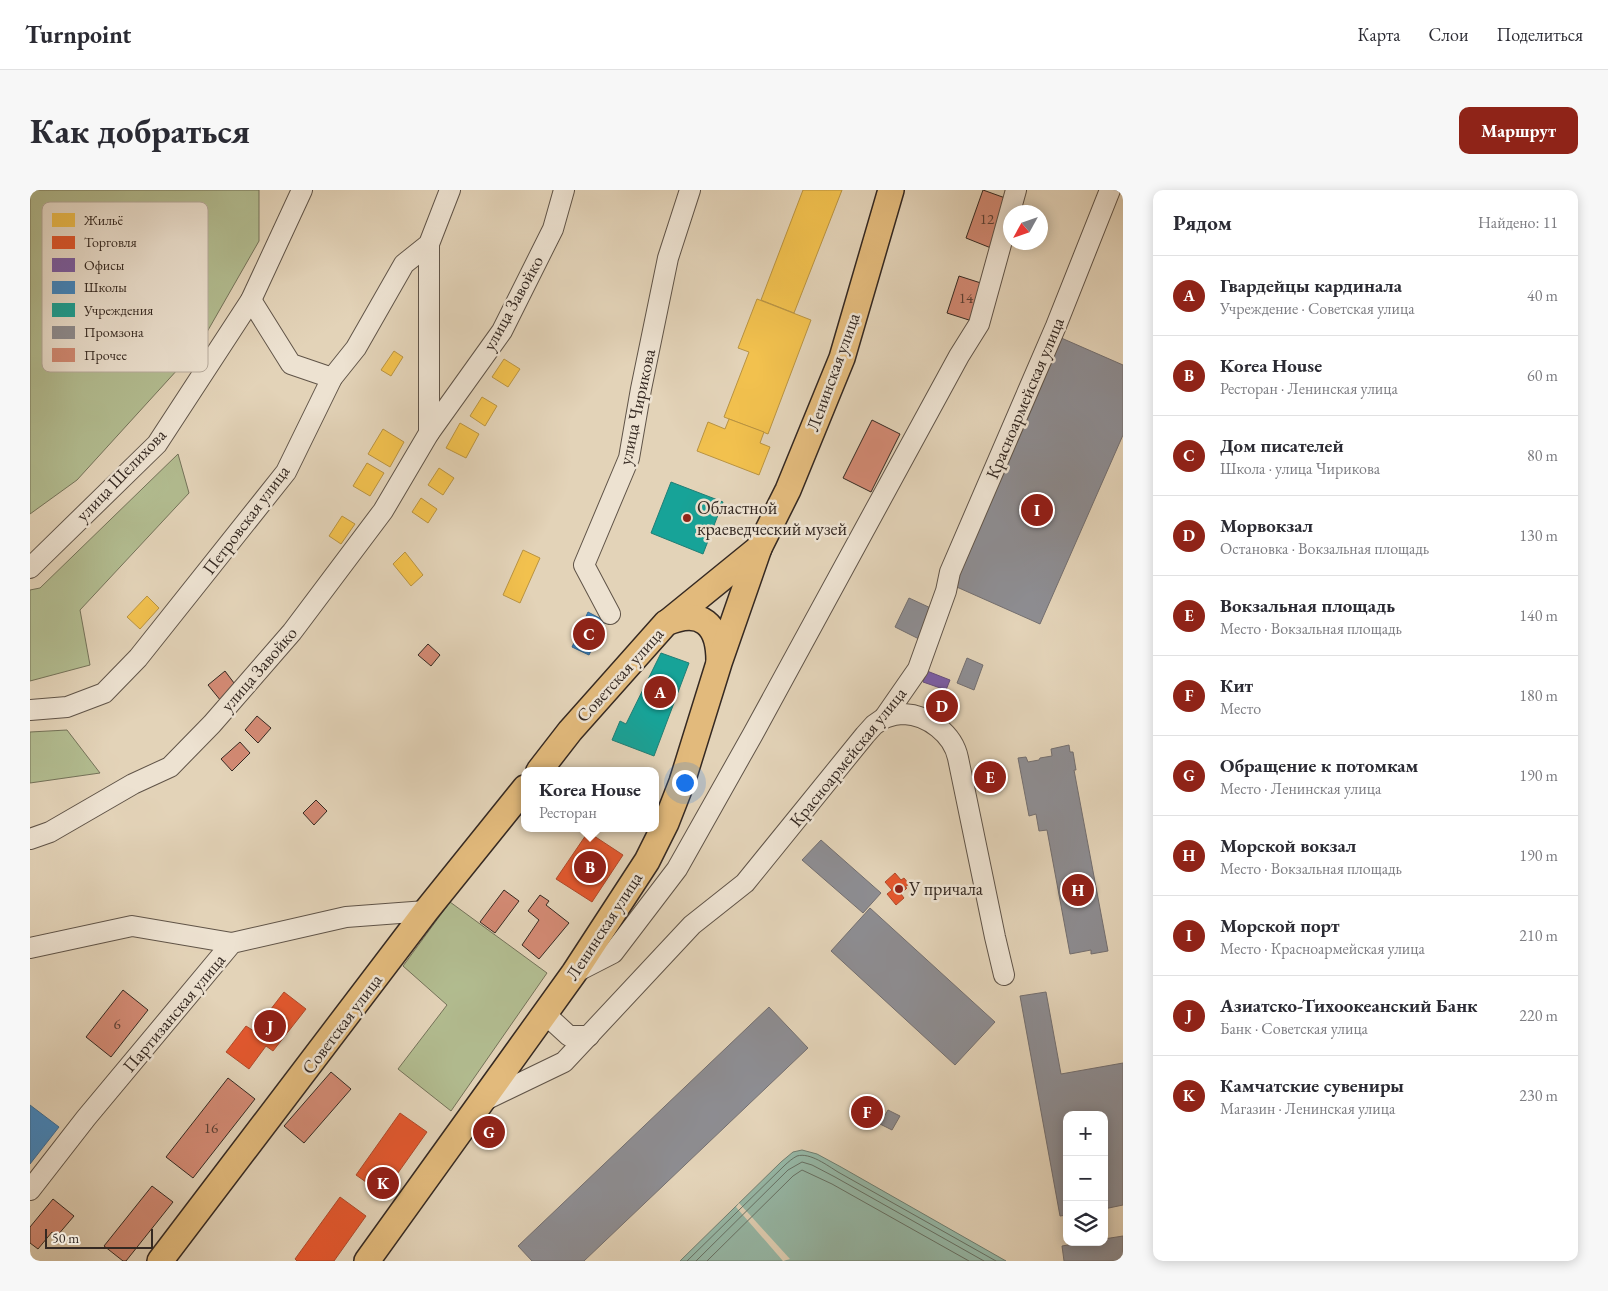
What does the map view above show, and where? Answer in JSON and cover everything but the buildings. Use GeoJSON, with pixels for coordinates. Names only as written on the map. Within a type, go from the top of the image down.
{"type":"FeatureCollection","features":[{"type":"Feature","properties":{"kind":"main road","name":"Ленинская улица"},"geometry":{"type":"LineString","coordinates":[[367,1261],[574,974],[647,861],[666,823],[682,782],[719,663],[759,548],[788,490],[842,358],[891,190]]}},
{"type":"Feature","properties":{"kind":"main road","name":"Ленинская улица"},"geometry":{"type":"LineString","coordinates":[[666,623],[759,548]]}},
{"type":"Feature","properties":{"kind":"main road","name":"Советская улица"},"geometry":{"type":"LineString","coordinates":[[542,767],[570,731],[666,623],[680,617],[688,617],[698,618],[708,624],[715,631],[719,645],[719,663]]}},
{"type":"Feature","properties":{"kind":"main road","name":"Советская улица"},"geometry":{"type":"LineString","coordinates":[[160,1261],[258,1136],[426,912],[521,793]]}},
{"type":"Feature","properties":{"kind":"street","name":"улица Шелихова"},"geometry":{"type":"LineString","coordinates":[[208,366],[251,300],[302,190]]}},
{"type":"Feature","properties":{"kind":"street"},"geometry":{"type":"LineString","coordinates":[[429,433],[429,244],[450,190]]}},
{"type":"Feature","properties":{"kind":"street","name":"улица Завойко"},"geometry":{"type":"LineString","coordinates":[[30,839],[50,832],[133,784],[170,767],[212,724],[292,632],[377,519],[429,433],[502,332],[552,229],[564,190]]}},
{"type":"Feature","properties":{"kind":"street","name":"улица Чирикова"},"geometry":{"type":"LineString","coordinates":[[610,614],[584,564],[629,458],[668,258],[690,190]]}},
{"type":"Feature","properties":{"kind":"street"},"geometry":{"type":"LineString","coordinates":[[574,974],[613,953],[681,861],[753,734],[958,356],[979,324],[1016,190]]}},
{"type":"Feature","properties":{"kind":"street","name":"Красноармейская улица"},"geometry":{"type":"LineString","coordinates":[[481,1102],[564,1062],[692,925],[745,884],[865,734],[884,718],[918,669],[946,591],[950,572],[1056,326],[1110,190]]}},
{"type":"Feature","properties":{"kind":"street","name":"Петровская улица"},"geometry":{"type":"LineString","coordinates":[[30,710],[67,707],[104,693],[138,658],[286,472],[332,378],[356,348],[404,264],[429,244]]}},
{"type":"Feature","properties":{"kind":"street"},"geometry":{"type":"LineString","coordinates":[[251,300],[291,364],[332,378]]}},
{"type":"Feature","properties":{"kind":"street","name":"улица Шелихова"},"geometry":{"type":"LineString","coordinates":[[30,568],[157,444],[204,372]]}},
{"type":"Feature","properties":{"kind":"street"},"geometry":{"type":"LineString","coordinates":[[884,718],[905,714],[924,719],[942,731],[955,746],[1004,975]]}},
{"type":"Feature","properties":{"kind":"street","name":"Партизанская улица"},"geometry":{"type":"LineString","coordinates":[[30,1190],[86,1118],[232,943],[346,917],[426,912]]}},
{"type":"Feature","properties":{"kind":"street"},"geometry":{"type":"LineString","coordinates":[[30,948],[132,926],[232,943]]}},
{"type":"Feature","properties":{"kind":"street"},"geometry":{"type":"LineString","coordinates":[[545,1014],[569,1036],[589,1036]]}},
{"type":"Feature","properties":{"kind":"shaded area"},"geometry":{"type":"Polygon","coordinates":[[[30,190],[259,190],[259,241],[208,330],[208,202],[42,202],[42,372],[175,372],[77,480],[30,514],[30,190]]]}},
{"type":"Feature","properties":{"kind":"shaded area"},"geometry":{"type":"Polygon","coordinates":[[[178,454],[189,493],[80,610],[90,665],[30,681],[30,590],[40,588],[178,454]]]}},
{"type":"Feature","properties":{"kind":"shaded area"},"geometry":{"type":"Polygon","coordinates":[[[67,730],[100,773],[30,783],[30,732],[67,730]]]}},
{"type":"Feature","properties":{"kind":"shaded area"},"geometry":{"type":"Polygon","coordinates":[[[450,902],[547,973],[451,1111],[398,1069],[447,1005],[403,966],[450,902]]]}},
{"type":"Feature","properties":{"kind":"water"},"geometry":{"type":"Polygon","coordinates":[[[802,1150],[817,1154],[841,1167],[1006,1261],[680,1261],[781,1162],[793,1152],[802,1150]]]}},
{"type":"Feature","properties":{"kind":"pier"},"geometry":{"type":"Polygon","coordinates":[[[739,1203],[790,1259],[783,1261],[736,1207],[739,1203]]]}},
{"type":"Feature","properties":{"kind":"place","name":"Морской порт"},"geometry":{"type":"Point","coordinates":[1037,510]}},
{"type":"Feature","properties":{"kind":"place","name":"Областной краеведческий музей"},"geometry":{"type":"Point","coordinates":[687,518]}},
{"type":"Feature","properties":{"kind":"place","name":"Дом писателей"},"geometry":{"type":"Point","coordinates":[589,634]}},
{"type":"Feature","properties":{"kind":"place","name":"Гвардейцы кардинала"},"geometry":{"type":"Point","coordinates":[660,692]}},
{"type":"Feature","properties":{"kind":"place","name":"Морвокзал"},"geometry":{"type":"Point","coordinates":[942,706]}},
{"type":"Feature","properties":{"kind":"place","name":"Вокзальная площадь"},"geometry":{"type":"Point","coordinates":[990,777]}},
{"type":"Feature","properties":{"kind":"place","name":"Korea House"},"geometry":{"type":"Point","coordinates":[590,867]}},
{"type":"Feature","properties":{"kind":"place","name":"У причала"},"geometry":{"type":"Point","coordinates":[899,889]}},
{"type":"Feature","properties":{"kind":"place","name":"Морской вокзал"},"geometry":{"type":"Point","coordinates":[1078,890]}},
{"type":"Feature","properties":{"kind":"place","name":"Азиатско-Тихоокеанский Банк"},"geometry":{"type":"Point","coordinates":[270,1026]}},
{"type":"Feature","properties":{"kind":"place","name":"Кит"},"geometry":{"type":"Point","coordinates":[867,1112]}},
{"type":"Feature","properties":{"kind":"place","name":"Обращение к потомкам"},"geometry":{"type":"Point","coordinates":[489,1132]}},
{"type":"Feature","properties":{"kind":"place","name":"Камчатские сувениры"},"geometry":{"type":"Point","coordinates":[383,1183]}}]}
